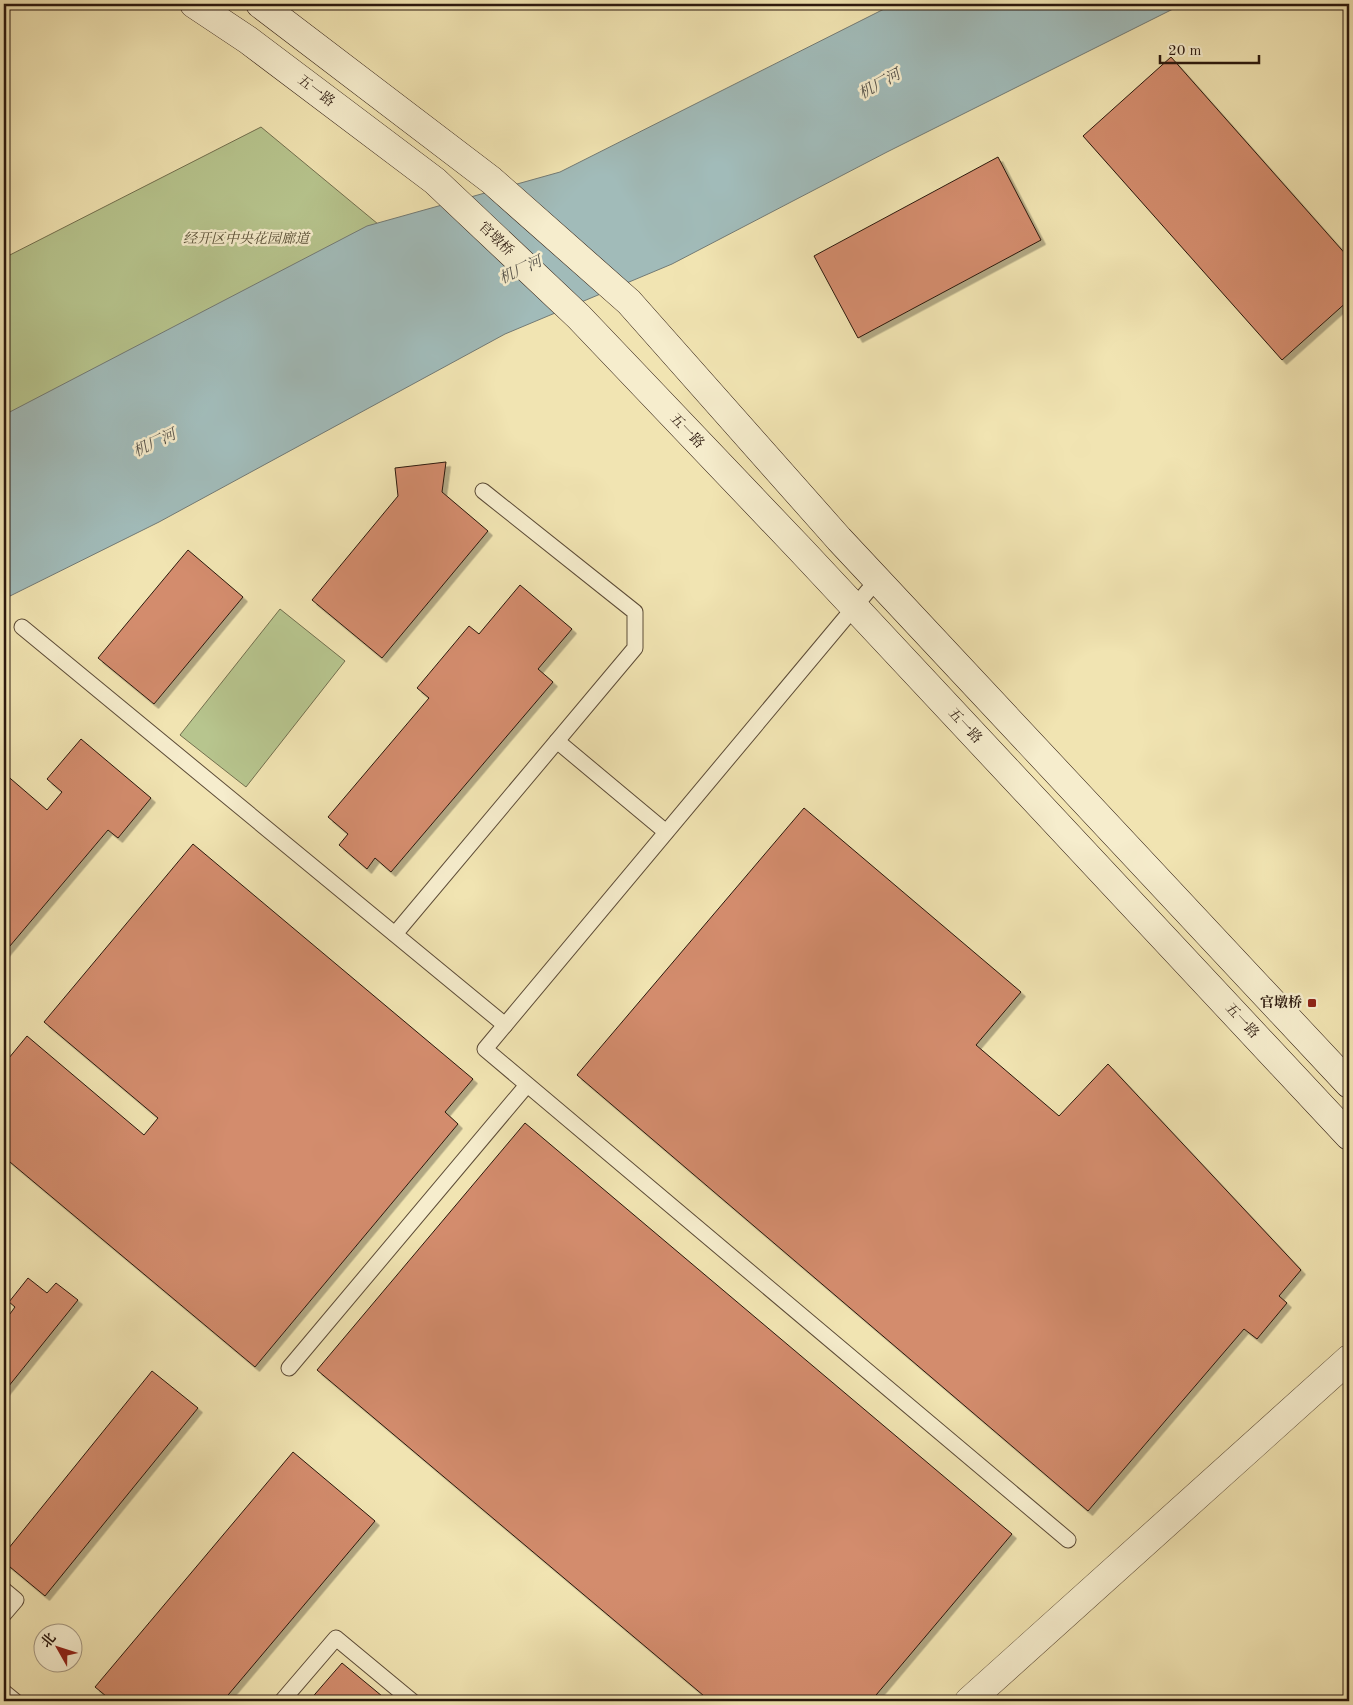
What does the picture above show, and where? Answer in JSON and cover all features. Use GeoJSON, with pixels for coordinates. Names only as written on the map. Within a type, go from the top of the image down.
{"type":"FeatureCollection","features":[{"type":"Feature","properties":{"kind":"main road","name":"五一路"},"geometry":{"type":"LineString","coordinates":[[194,4],[248,40],[435,181]]}},
{"type":"Feature","properties":{"kind":"main road"},"geometry":{"type":"LineString","coordinates":[[260,4],[491,180],[630,302],[839,539],[1349,1084]]}},
{"type":"Feature","properties":{"kind":"main road","name":"官墩桥"},"geometry":{"type":"LineString","coordinates":[[435,181],[578,317]]}},
{"type":"Feature","properties":{"kind":"main road","name":"五一路"},"geometry":{"type":"LineString","coordinates":[[578,317],[854,607],[1349,1136]]}},
{"type":"Feature","properties":{"kind":"main road"},"geometry":{"type":"LineString","coordinates":[[969,1701],[1349,1359]]}},
{"type":"Feature","properties":{"kind":"lane"},"geometry":{"type":"LineString","coordinates":[[395,934],[635,648],[635,612],[483,491]]}},
{"type":"Feature","properties":{"kind":"lane"},"geometry":{"type":"LineString","coordinates":[[877,580],[485,1049],[1068,1540]]}},
{"type":"Feature","properties":{"kind":"lane"},"geometry":{"type":"LineString","coordinates":[[22,627],[506,1025]]}},
{"type":"Feature","properties":{"kind":"lane"},"geometry":{"type":"LineString","coordinates":[[557,741],[666,832]]}},
{"type":"Feature","properties":{"kind":"lane"},"geometry":{"type":"LineString","coordinates":[[289,1368],[527,1085]]}},
{"type":"Feature","properties":{"kind":"lane"},"geometry":{"type":"LineString","coordinates":[[4,1590],[16,1600],[4,1614]]}},
{"type":"Feature","properties":{"kind":"lane"},"geometry":{"type":"LineString","coordinates":[[282,1701],[336,1638],[412,1701]]}},
{"type":"Feature","properties":{"kind":"lane"},"geometry":{"type":"LineString","coordinates":[[4,1692],[15,1701]]}},
{"type":"Feature","properties":{"kind":"green space","name":"经开区中央花园廊道"},"geometry":{"type":"Polygon","coordinates":[[[261,127],[419,258],[4,464],[4,258],[261,127]]]}},
{"type":"Feature","properties":{"kind":"green space"},"geometry":{"type":"Polygon","coordinates":[[[280,609],[345,661],[246,787],[180,735],[280,609]]]}},
{"type":"Feature","properties":{"kind":"water","name":"机厂河"},"geometry":{"type":"Polygon","coordinates":[[[894,4],[1183,4],[887,152],[672,264],[505,334],[159,522],[4,599],[4,415],[367,226],[560,172],[894,4]]]}},
{"type":"Feature","properties":{"kind":"building"},"geometry":{"type":"Polygon","coordinates":[[[1171,57],[1349,258],[1349,300],[1282,360],[1083,136],[1171,57]]]}},
{"type":"Feature","properties":{"kind":"building"},"geometry":{"type":"Polygon","coordinates":[[[998,157],[1041,240],[858,338],[814,256],[998,157]]]}},
{"type":"Feature","properties":{"kind":"building"},"geometry":{"type":"Polygon","coordinates":[[[446,462],[442,492],[488,531],[382,658],[312,600],[398,496],[395,468],[446,462]]]}},
{"type":"Feature","properties":{"kind":"building"},"geometry":{"type":"Polygon","coordinates":[[[188,550],[243,597],[154,704],[98,658],[188,550]]]}},
{"type":"Feature","properties":{"kind":"building"},"geometry":{"type":"Polygon","coordinates":[[[520,585],[572,629],[538,669],[553,682],[391,872],[375,858],[367,869],[339,845],[348,834],[328,817],[429,698],[417,688],[469,626],[479,634],[520,585]]]}},
{"type":"Feature","properties":{"kind":"building"},"geometry":{"type":"Polygon","coordinates":[[[81,739],[151,798],[118,838],[108,830],[4,953],[4,773],[47,810],[62,792],[47,779],[81,739]]]}},
{"type":"Feature","properties":{"kind":"building"},"geometry":{"type":"Polygon","coordinates":[[[804,808],[1021,992],[976,1045],[1059,1116],[1108,1064],[1301,1270],[1279,1296],[1287,1303],[1257,1339],[1244,1329],[1088,1511],[577,1075],[804,808]]]}},
{"type":"Feature","properties":{"kind":"building"},"geometry":{"type":"Polygon","coordinates":[[[193,844],[473,1079],[445,1112],[458,1124],[255,1367],[4,1157],[4,1064],[27,1036],[144,1135],[158,1118],[44,1022],[193,844]]]}},
{"type":"Feature","properties":{"kind":"building"},"geometry":{"type":"Polygon","coordinates":[[[525,1123],[1012,1534],[871,1701],[710,1701],[317,1370],[525,1123]]]}},
{"type":"Feature","properties":{"kind":"building"},"geometry":{"type":"Polygon","coordinates":[[[28,1278],[47,1293],[56,1283],[78,1300],[4,1392],[4,1322],[15,1307],[9,1302],[28,1278]]]}},
{"type":"Feature","properties":{"kind":"building"},"geometry":{"type":"Polygon","coordinates":[[[152,1371],[198,1408],[45,1596],[4,1562],[4,1554],[152,1371]]]}},
{"type":"Feature","properties":{"kind":"building"},"geometry":{"type":"Polygon","coordinates":[[[293,1452],[375,1521],[223,1701],[112,1701],[95,1687],[293,1452]]]}},
{"type":"Feature","properties":{"kind":"building"},"geometry":{"type":"Polygon","coordinates":[[[342,1663],[388,1701],[309,1701],[342,1663]]]}},
{"type":"Feature","properties":{"kind":"place","name":"官墩桥"},"geometry":{"type":"Point","coordinates":[1312,1003]}}]}
